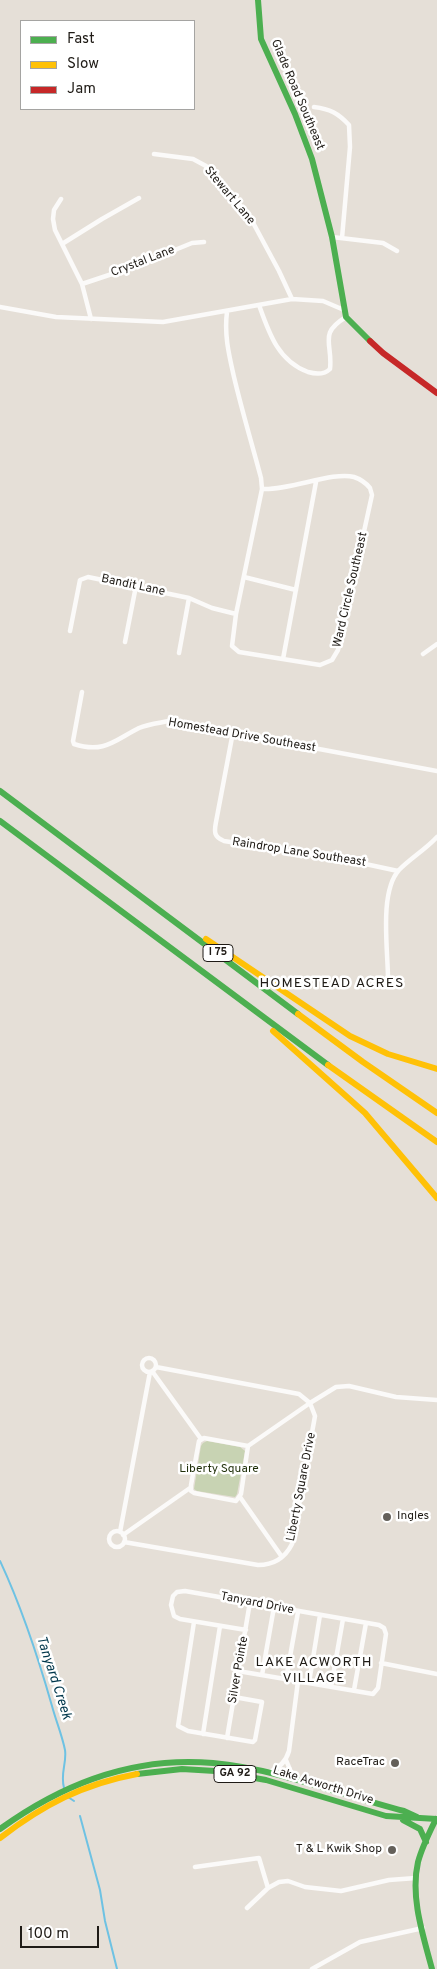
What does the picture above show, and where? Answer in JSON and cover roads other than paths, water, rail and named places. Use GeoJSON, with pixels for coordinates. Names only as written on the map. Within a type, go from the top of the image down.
{"type":"FeatureCollection","features":[{"type":"Feature","properties":{"kind":"main road","name":"Glade Road Southeast"},"geometry":{"type":"LineString","coordinates":[[258,0],[258,27],[261,39],[305,138],[332,237],[346,318]]}},
{"type":"Feature","properties":{"kind":"main road"},"geometry":{"type":"LineString","coordinates":[[346,318],[383,353],[437,393]]}},
{"type":"Feature","properties":{"kind":"main road","name":"I 75"},"geometry":{"type":"LineString","coordinates":[[0,791],[363,1062],[437,1113]]}},
{"type":"Feature","properties":{"kind":"main road","name":"I 75"},"geometry":{"type":"LineString","coordinates":[[0,821],[252,1009],[437,1142]]}},
{"type":"Feature","properties":{"kind":"main road"},"geometry":{"type":"LineString","coordinates":[[170,918],[218,946],[350,1036],[388,1054],[437,1069]]}},
{"type":"Feature","properties":{"kind":"main road"},"geometry":{"type":"LineString","coordinates":[[252,1009],[302,1058],[365,1113],[437,1198]]}},
{"type":"Feature","properties":{"kind":"main road","name":"Lake Acworth Drive"},"geometry":{"type":"LineString","coordinates":[[0,1829],[38,1806],[76,1791],[96,1780],[133,1767],[172,1762],[211,1763],[262,1772],[404,1811],[417,1817]]}},
{"type":"Feature","properties":{"kind":"main road","name":"Lake Acworth Drive"},"geometry":{"type":"LineString","coordinates":[[96,1780],[151,1771],[213,1770],[263,1780],[403,1820],[417,1817],[437,1818]]}},
{"type":"Feature","properties":{"kind":"main road","name":"Lake Acworth Drive"},"geometry":{"type":"LineString","coordinates":[[0,1838],[38,1806]]}},
{"type":"Feature","properties":{"kind":"main road"},"geometry":{"type":"LineString","coordinates":[[432,1969],[417,1901],[416,1878],[420,1855],[437,1818]]}},
{"type":"Feature","properties":{"kind":"main road"},"geometry":{"type":"LineString","coordinates":[[403,1820],[420,1829],[426,1842]]}},
{"type":"Feature","properties":{"kind":"street"},"geometry":{"type":"LineString","coordinates":[[314,107],[332,110],[340,114],[349,125],[350,147],[342,238]]}},
{"type":"Feature","properties":{"kind":"street","name":"Stewart Lane"},"geometry":{"type":"LineString","coordinates":[[154,154],[193,160],[206,166],[250,217],[292,300]]}},
{"type":"Feature","properties":{"kind":"street"},"geometry":{"type":"LineString","coordinates":[[61,198],[54,210],[55,230],[82,284],[91,319]]}},
{"type":"Feature","properties":{"kind":"street"},"geometry":{"type":"LineString","coordinates":[[62,244],[139,198]]}},
{"type":"Feature","properties":{"kind":"street"},"geometry":{"type":"LineString","coordinates":[[332,237],[383,243],[397,251]]}},
{"type":"Feature","properties":{"kind":"street","name":"Crystal Lane"},"geometry":{"type":"LineString","coordinates":[[82,284],[133,267],[192,243],[204,242]]}},
{"type":"Feature","properties":{"kind":"street"},"geometry":{"type":"LineString","coordinates":[[0,307],[56,316],[163,322],[292,300],[323,301],[344,310]]}},
{"type":"Feature","properties":{"kind":"street"},"geometry":{"type":"LineString","coordinates":[[258,305],[274,343],[283,356],[296,367],[313,373],[326,372],[330,369],[328,338],[330,331],[335,324],[346,318]]}},
{"type":"Feature","properties":{"kind":"street","name":"Ward Circle Southeast"},"geometry":{"type":"LineString","coordinates":[[227,312],[225,326],[227,344],[242,411],[261,478],[262,490],[231,640],[234,648],[239,652],[320,665],[327,664],[335,657],[343,632],[372,495],[370,488],[354,477],[341,476],[275,490],[262,490]]}},
{"type":"Feature","properties":{"kind":"street"},"geometry":{"type":"LineString","coordinates":[[283,659],[316,482]]}},
{"type":"Feature","properties":{"kind":"street","name":"Bandit Lane"},"geometry":{"type":"LineString","coordinates":[[70,631],[80,580],[88,577],[189,598],[212,608],[236,614]]}},
{"type":"Feature","properties":{"kind":"street"},"geometry":{"type":"LineString","coordinates":[[244,577],[296,590]]}},
{"type":"Feature","properties":{"kind":"street"},"geometry":{"type":"LineString","coordinates":[[124,642],[136,586]]}},
{"type":"Feature","properties":{"kind":"street"},"geometry":{"type":"LineString","coordinates":[[179,653],[189,598]]}},
{"type":"Feature","properties":{"kind":"street"},"geometry":{"type":"LineString","coordinates":[[424,654],[437,644]]}},
{"type":"Feature","properties":{"kind":"street","name":"Homestead Drive Southeast"},"geometry":{"type":"LineString","coordinates":[[82,692],[73,741],[74,744],[82,747],[98,748],[110,745],[140,728],[169,721],[437,771]]}},
{"type":"Feature","properties":{"kind":"street","name":"Raindrop Lane Southeast"},"geometry":{"type":"LineString","coordinates":[[233,732],[214,833],[218,838],[224,841],[356,862],[398,871]]}},
{"type":"Feature","properties":{"kind":"street"},"geometry":{"type":"LineString","coordinates":[[388,979],[387,911],[392,884],[398,871],[437,837]]}},
{"type":"Feature","properties":{"kind":"street"},"geometry":{"type":"LineString","coordinates":[[152,1370],[300,1394],[310,1403]]}},
{"type":"Feature","properties":{"kind":"street"},"geometry":{"type":"LineString","coordinates":[[122,1533],[190,1488],[201,1438],[152,1370]]}},
{"type":"Feature","properties":{"kind":"street","name":"Liberty Square Drive"},"geometry":{"type":"LineString","coordinates":[[124,1542],[122,1533],[152,1370]]}},
{"type":"Feature","properties":{"kind":"street"},"geometry":{"type":"LineString","coordinates":[[201,1438],[248,1446],[336,1387],[349,1386],[396,1397],[437,1400]]}},
{"type":"Feature","properties":{"kind":"street","name":"Liberty Square Drive"},"geometry":{"type":"LineString","coordinates":[[122,1533],[111,1534],[110,1542],[113,1546],[118,1547],[124,1542],[258,1565],[272,1564],[289,1551],[292,1544],[316,1416],[310,1403]]}},
{"type":"Feature","properties":{"kind":"street"},"geometry":{"type":"LineString","coordinates":[[190,1488],[194,1493],[236,1501],[240,1497],[248,1446]]}},
{"type":"Feature","properties":{"kind":"street"},"geometry":{"type":"LineString","coordinates":[[240,1497],[282,1557]]}},
{"type":"Feature","properties":{"kind":"street","name":"Tanyard Drive"},"geometry":{"type":"LineString","coordinates":[[194,1622],[174,1616],[170,1605],[173,1596],[177,1592],[185,1591],[366,1623],[384,1628],[386,1634],[381,1663]]}},
{"type":"Feature","properties":{"kind":"street","name":"Silver Pointe"},"geometry":{"type":"LineString","coordinates":[[227,1738],[250,1602]]}},
{"type":"Feature","properties":{"kind":"street"},"geometry":{"type":"LineString","coordinates":[[262,1675],[274,1607]]}},
{"type":"Feature","properties":{"kind":"street"},"geometry":{"type":"LineString","coordinates":[[286,1679],[298,1612]]}},
{"type":"Feature","properties":{"kind":"street"},"geometry":{"type":"LineString","coordinates":[[309,1683],[320,1616]]}},
{"type":"Feature","properties":{"kind":"street"},"geometry":{"type":"LineString","coordinates":[[331,1687],[343,1619]]}},
{"type":"Feature","properties":{"kind":"street"},"geometry":{"type":"LineString","coordinates":[[234,1697],[262,1702],[255,1740],[253,1742],[203,1734],[181,1729],[178,1726],[194,1622],[246,1630]]}},
{"type":"Feature","properties":{"kind":"street"},"geometry":{"type":"LineString","coordinates":[[354,1690],[366,1623]]}},
{"type":"Feature","properties":{"kind":"street"},"geometry":{"type":"LineString","coordinates":[[203,1734],[220,1626]]}},
{"type":"Feature","properties":{"kind":"street"},"geometry":{"type":"LineString","coordinates":[[238,1671],[372,1694],[378,1688],[381,1663],[437,1674]]}},
{"type":"Feature","properties":{"kind":"street"},"geometry":{"type":"LineString","coordinates":[[262,1772],[273,1770],[286,1760],[289,1751],[298,1681]]}},
{"type":"Feature","properties":{"kind":"street"},"geometry":{"type":"LineString","coordinates":[[286,1760],[291,1775],[297,1782]]}},
{"type":"Feature","properties":{"kind":"street"},"geometry":{"type":"LineString","coordinates":[[196,1867],[259,1858],[268,1888]]}},
{"type":"Feature","properties":{"kind":"street"},"geometry":{"type":"LineString","coordinates":[[246,1908],[268,1888],[279,1882],[288,1881],[305,1887],[341,1891],[389,1880],[416,1878]]}},
{"type":"Feature","properties":{"kind":"street"},"geometry":{"type":"LineString","coordinates":[[312,1969],[360,1942],[423,1928]]}},
{"type":"Feature","properties":{"kind":"waterway","name":"Tanyard Creek"},"geometry":{"type":"LineString","coordinates":[[0,1561],[29,1633],[62,1739],[65,1750],[64,1788]]}},
{"type":"Feature","properties":{"kind":"waterway","name":"Tanyard Creek"},"geometry":{"type":"LineString","coordinates":[[68,1797],[74,1801]]}},
{"type":"Feature","properties":{"kind":"waterway","name":"Tanyard Creek"},"geometry":{"type":"LineString","coordinates":[[80,1816],[100,1890],[105,1921],[117,1969]]}},
{"type":"Feature","properties":{"kind":"place","name":"Ingles"},"geometry":{"type":"Point","coordinates":[387,1517]}},
{"type":"Feature","properties":{"kind":"place","name":"RaceTrac"},"geometry":{"type":"Point","coordinates":[395,1763]}},
{"type":"Feature","properties":{"kind":"place","name":"T & L Kwik Shop"},"geometry":{"type":"Point","coordinates":[392,1850]}},
{"type":"Feature","properties":{"kind":"district","name":"HOMESTEAD ACRES"},"geometry":{"type":"Point","coordinates":[332,984]}},
{"type":"Feature","properties":{"kind":"district","name":"LAKE ACWORTH VILLAGE"},"geometry":{"type":"Point","coordinates":[314,1672]}},
{"type":"Feature","properties":{"kind":"park label","name":"Liberty Square"},"geometry":{"type":"Point","coordinates":[219,1470]}}]}
